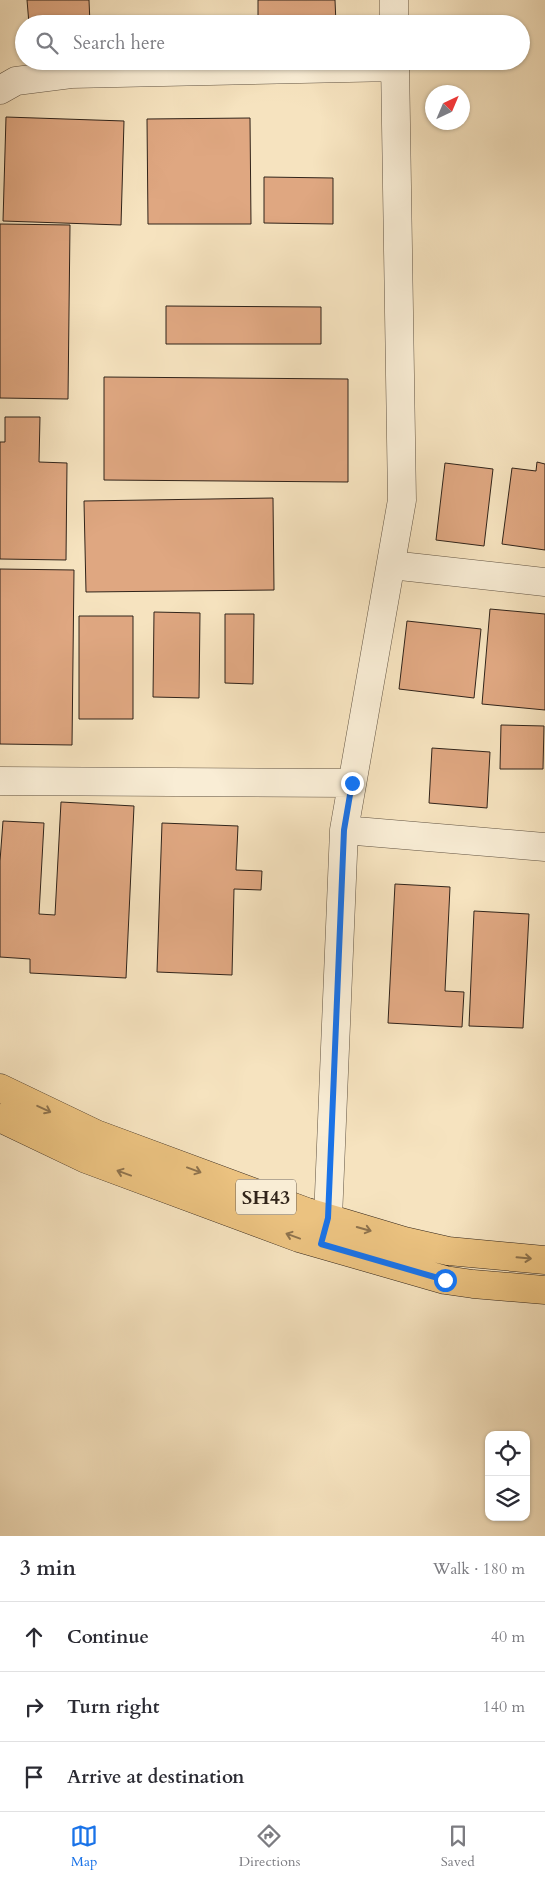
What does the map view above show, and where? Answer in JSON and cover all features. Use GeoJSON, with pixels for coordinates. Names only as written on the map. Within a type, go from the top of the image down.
{"type":"FeatureCollection","features":[{"type":"Feature","properties":{"kind":"main road","name":"SH43"},"geometry":{"type":"LineString","coordinates":[[0,1088],[96,1134],[308,1212],[404,1241],[448,1251],[545,1260]]}},
{"type":"Feature","properties":{"kind":"main road","name":"SH43"},"geometry":{"type":"LineString","coordinates":[[0,1118],[86,1158],[299,1238],[445,1280],[545,1290]]}},
{"type":"Feature","properties":{"kind":"street"},"geometry":{"type":"LineString","coordinates":[[394,0],[394,15]]}},
{"type":"Feature","properties":{"kind":"street"},"geometry":{"type":"LineString","coordinates":[[0,90],[16,81],[72,74],[201,70]]}},
{"type":"Feature","properties":{"kind":"street"},"geometry":{"type":"LineString","coordinates":[[321,1244],[328,1218],[344,830],[402,500],[395,70]]}},
{"type":"Feature","properties":{"kind":"street"},"geometry":{"type":"LineString","coordinates":[[391,565],[545,582]]}},
{"type":"Feature","properties":{"kind":"street"},"geometry":{"type":"LineString","coordinates":[[0,781],[352,783]]}},
{"type":"Feature","properties":{"kind":"street"},"geometry":{"type":"LineString","coordinates":[[344,830],[545,847]]}},
{"type":"Feature","properties":{"kind":"building"},"geometry":{"type":"Polygon","coordinates":[[[27,0],[89,0],[90,15],[28,15],[27,0]]]}},
{"type":"Feature","properties":{"kind":"building"},"geometry":{"type":"Polygon","coordinates":[[[258,0],[335,0],[336,15],[258,15],[258,0]]]}},
{"type":"Feature","properties":{"kind":"building"},"geometry":{"type":"Polygon","coordinates":[[[6,117],[124,121],[121,225],[3,221],[6,117]]]}},
{"type":"Feature","properties":{"kind":"building"},"geometry":{"type":"Polygon","coordinates":[[[250,118],[251,224],[148,224],[147,119],[250,118]]]}},
{"type":"Feature","properties":{"kind":"building"},"geometry":{"type":"Polygon","coordinates":[[[264,177],[333,178],[333,224],[264,223],[264,177]]]}},
{"type":"Feature","properties":{"kind":"building"},"geometry":{"type":"Polygon","coordinates":[[[0,224],[70,225],[68,399],[0,398],[0,224]]]}},
{"type":"Feature","properties":{"kind":"building"},"geometry":{"type":"Polygon","coordinates":[[[166,306],[321,307],[321,344],[166,344],[166,306]]]}},
{"type":"Feature","properties":{"kind":"building"},"geometry":{"type":"Polygon","coordinates":[[[104,377],[348,379],[348,482],[104,480],[104,377]]]}},
{"type":"Feature","properties":{"kind":"building"},"geometry":{"type":"Polygon","coordinates":[[[5,417],[40,417],[39,462],[67,463],[66,560],[0,559],[0,442],[5,442],[5,417]]]}},
{"type":"Feature","properties":{"kind":"building"},"geometry":{"type":"Polygon","coordinates":[[[537,462],[545,464],[545,550],[502,544],[512,468],[536,471],[537,462]]]}},
{"type":"Feature","properties":{"kind":"building"},"geometry":{"type":"Polygon","coordinates":[[[445,463],[493,469],[484,546],[436,540],[445,463]]]}},
{"type":"Feature","properties":{"kind":"building"},"geometry":{"type":"Polygon","coordinates":[[[273,498],[274,590],[86,592],[84,501],[273,498]]]}},
{"type":"Feature","properties":{"kind":"building"},"geometry":{"type":"Polygon","coordinates":[[[0,569],[74,570],[72,745],[0,744],[0,569]]]}},
{"type":"Feature","properties":{"kind":"building"},"geometry":{"type":"Polygon","coordinates":[[[490,609],[545,614],[545,710],[482,704],[490,609]]]}},
{"type":"Feature","properties":{"kind":"building"},"geometry":{"type":"Polygon","coordinates":[[[154,612],[200,613],[199,698],[153,697],[154,612]]]}},
{"type":"Feature","properties":{"kind":"building"},"geometry":{"type":"Polygon","coordinates":[[[225,614],[254,614],[253,684],[225,683],[225,614]]]}},
{"type":"Feature","properties":{"kind":"building"},"geometry":{"type":"Polygon","coordinates":[[[79,616],[133,616],[133,719],[79,719],[79,616]]]}},
{"type":"Feature","properties":{"kind":"building"},"geometry":{"type":"Polygon","coordinates":[[[407,621],[481,629],[474,698],[399,689],[407,621]]]}},
{"type":"Feature","properties":{"kind":"building"},"geometry":{"type":"Polygon","coordinates":[[[501,725],[544,726],[543,769],[500,769],[501,725]]]}},
{"type":"Feature","properties":{"kind":"building"},"geometry":{"type":"Polygon","coordinates":[[[432,748],[490,752],[487,808],[429,803],[432,748]]]}},
{"type":"Feature","properties":{"kind":"building"},"geometry":{"type":"Polygon","coordinates":[[[61,802],[134,806],[126,978],[30,973],[30,959],[0,957],[0,861],[3,821],[44,823],[39,914],[55,915],[61,802]]]}},
{"type":"Feature","properties":{"kind":"building"},"geometry":{"type":"Polygon","coordinates":[[[162,823],[238,826],[236,870],[262,871],[261,890],[234,889],[232,975],[157,972],[162,823]]]}},
{"type":"Feature","properties":{"kind":"building"},"geometry":{"type":"Polygon","coordinates":[[[395,884],[450,887],[445,991],[464,992],[462,1027],[388,1023],[395,884]]]}},
{"type":"Feature","properties":{"kind":"building"},"geometry":{"type":"Polygon","coordinates":[[[474,911],[529,914],[523,1028],[469,1026],[474,911]]]}},
{"type":"Feature","properties":{"kind":"route"},"geometry":{"type":"LineString","coordinates":[[352,783],[344,830],[328,1218],[321,1244],[445,1280]]}}]}
